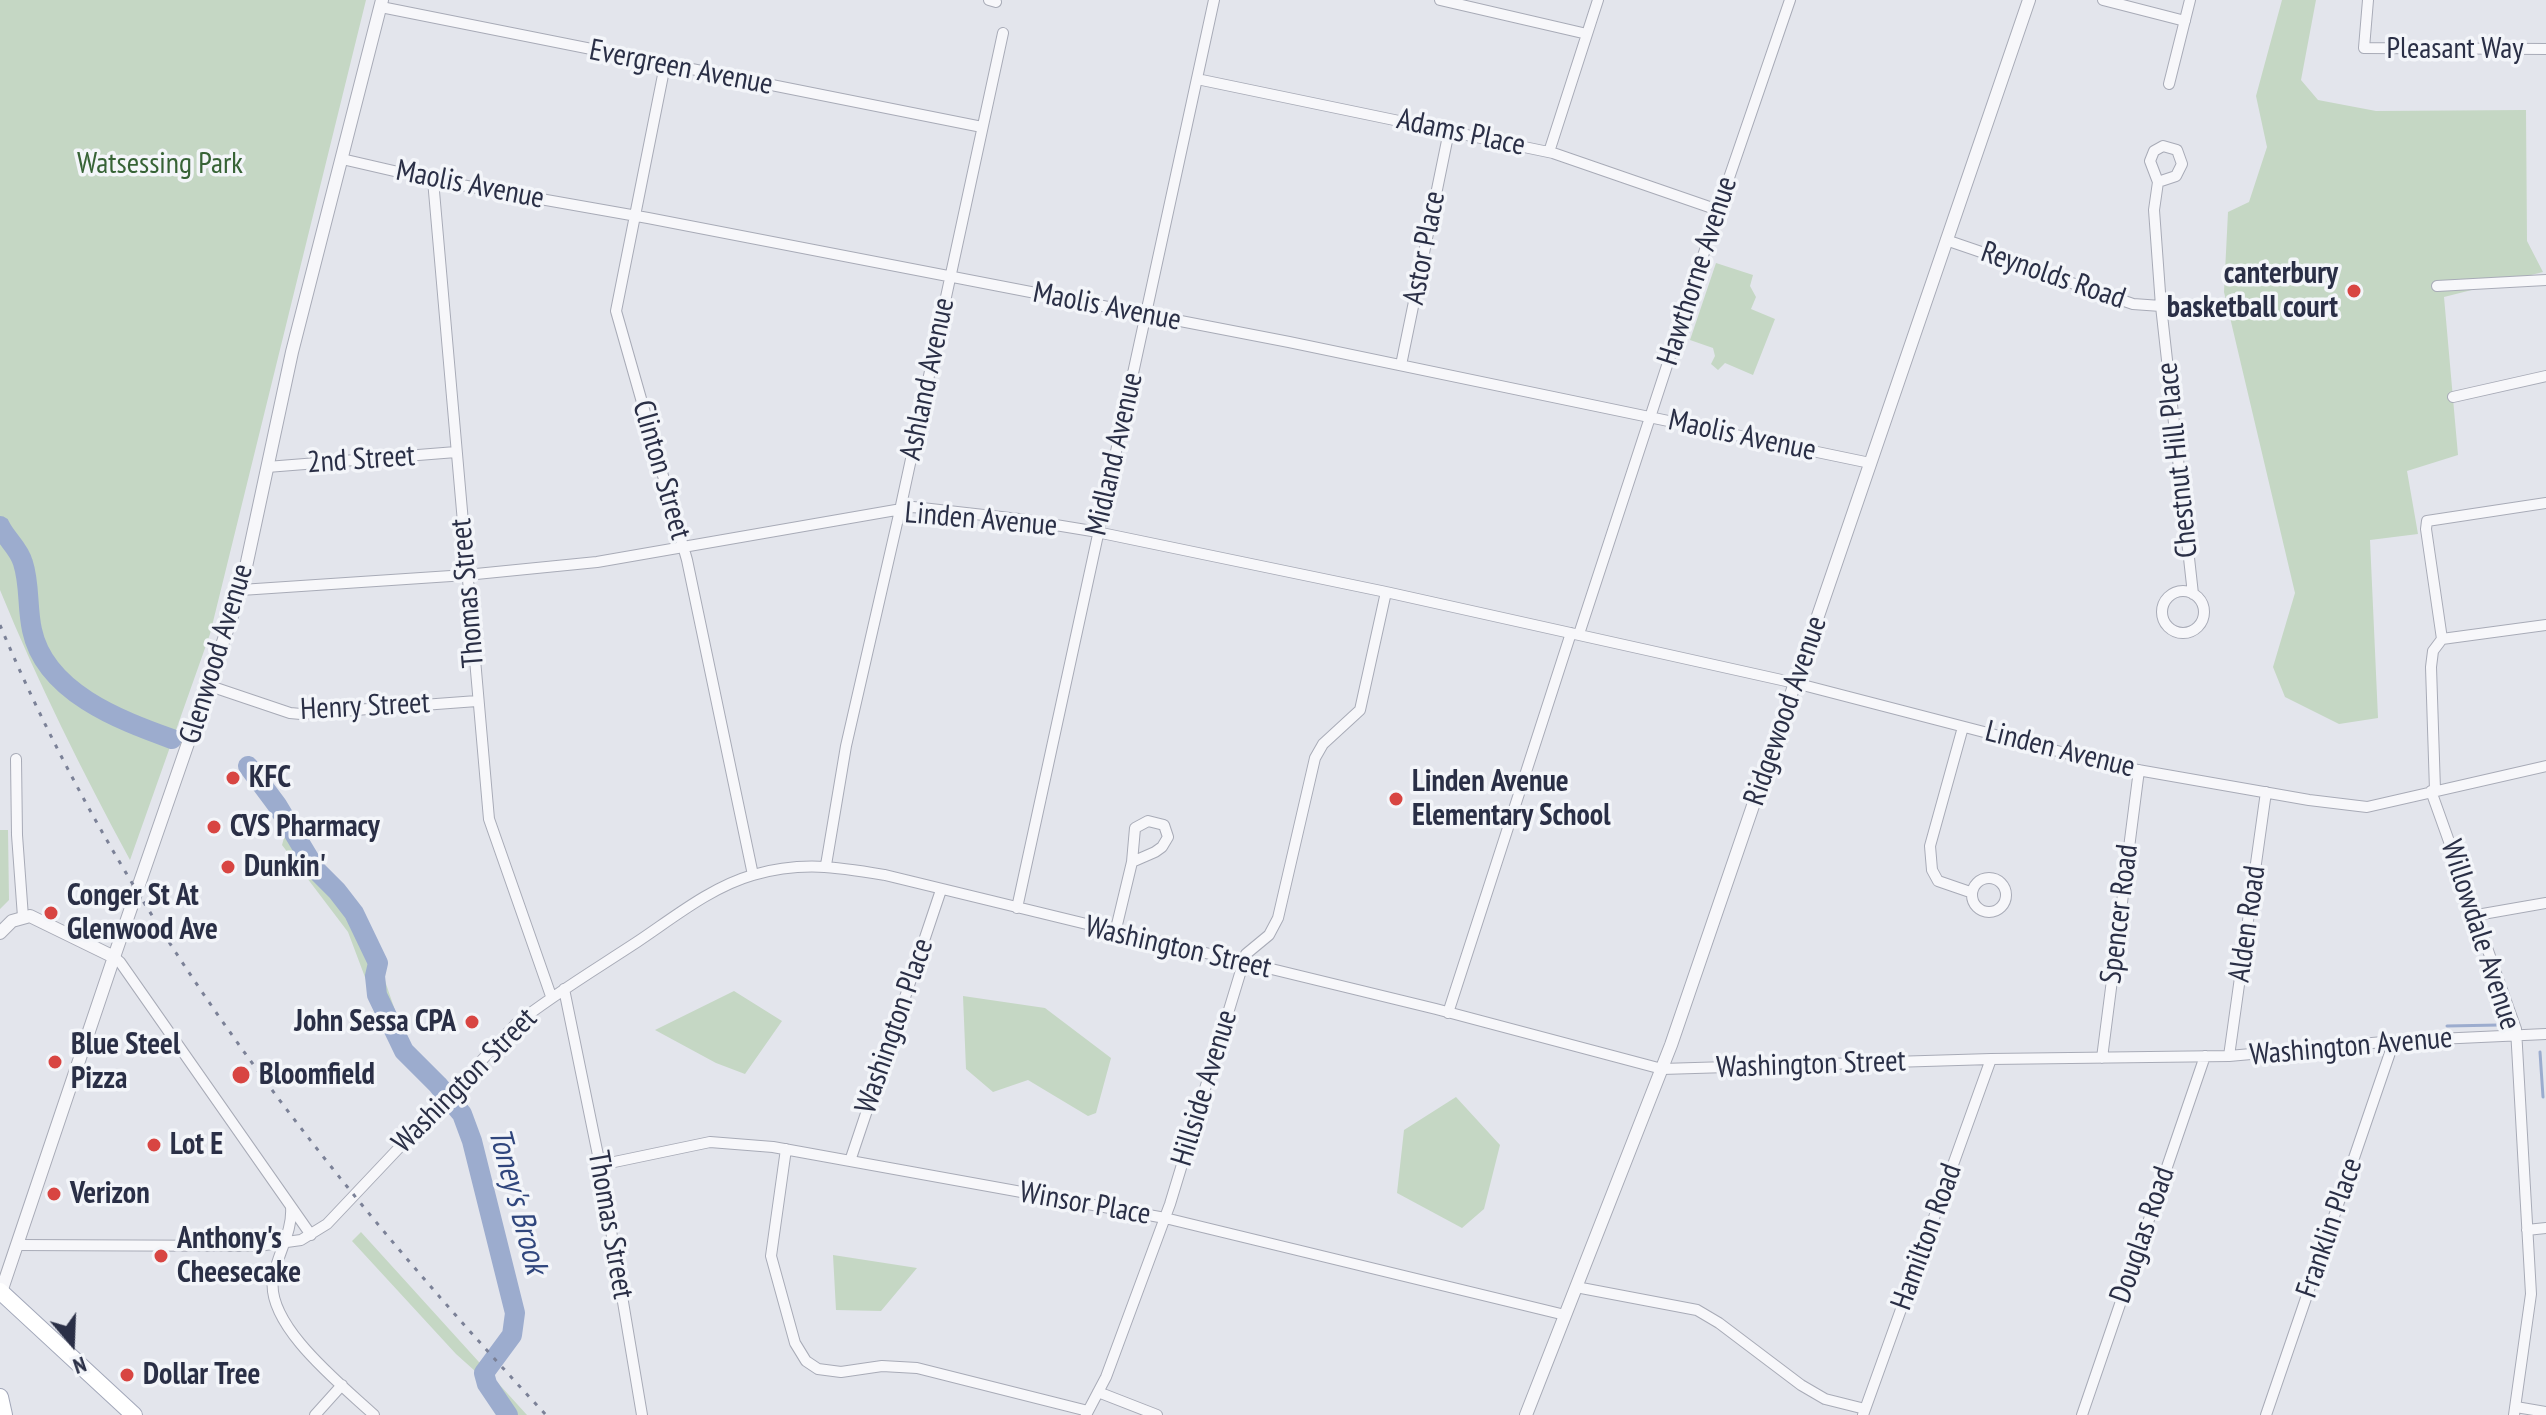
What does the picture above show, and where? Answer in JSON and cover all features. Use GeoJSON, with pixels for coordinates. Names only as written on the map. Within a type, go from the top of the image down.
{"type":"FeatureCollection","features":[{"type":"Feature","properties":{"kind":"main road"},"geometry":{"type":"LineString","coordinates":[[0,1293],[134,1415]]}},
{"type":"Feature","properties":{"kind":"main road"},"geometry":{"type":"LineString","coordinates":[[0,1397],[4,1415]]}},
{"type":"Feature","properties":{"kind":"street","name":"Midland Avenue"},"geometry":{"type":"LineString","coordinates":[[1017,908],[1214,0]]}},
{"type":"Feature","properties":{"kind":"street"},"geometry":{"type":"LineString","coordinates":[[1440,0],[1587,34]]}},
{"type":"Feature","properties":{"kind":"street"},"geometry":{"type":"LineString","coordinates":[[1549,152],[1598,0]]}},
{"type":"Feature","properties":{"kind":"street","name":"Hawthorne Avenue"},"geometry":{"type":"LineString","coordinates":[[1448,1013],[1790,0]]}},
{"type":"Feature","properties":{"kind":"street","name":"Ridgewood Avenue"},"geometry":{"type":"LineString","coordinates":[[1526,1415],[1662,1069],[2029,0]]}},
{"type":"Feature","properties":{"kind":"street"},"geometry":{"type":"LineString","coordinates":[[2103,0],[2185,21]]}},
{"type":"Feature","properties":{"kind":"street"},"geometry":{"type":"LineString","coordinates":[[2169,84],[2190,0]]}},
{"type":"Feature","properties":{"kind":"street","name":"Pleasant Way"},"geometry":{"type":"LineString","coordinates":[[2368,0],[2364,48],[2546,49]]}},
{"type":"Feature","properties":{"kind":"street","name":"Evergreen Avenue"},"geometry":{"type":"LineString","coordinates":[[382,4],[665,65],[982,127]]}},
{"type":"Feature","properties":{"kind":"street","name":"Glenwood Avenue"},"geometry":{"type":"LineString","coordinates":[[0,1293],[241,590],[292,352],[382,4]]}},
{"type":"Feature","properties":{"kind":"street","name":"Ashland Avenue"},"geometry":{"type":"LineString","coordinates":[[826,865],[846,746],[1003,33]]}},
{"type":"Feature","properties":{"kind":"street","name":"Clinton Street"},"geometry":{"type":"LineString","coordinates":[[665,65],[616,311],[684,547],[753,875]]}},
{"type":"Feature","properties":{"kind":"street","name":"Adams Place"},"geometry":{"type":"LineString","coordinates":[[1197,79],[1549,152],[1718,210]]}},
{"type":"Feature","properties":{"kind":"street","name":"Astor Place"},"geometry":{"type":"LineString","coordinates":[[1401,365],[1449,131]]}},
{"type":"Feature","properties":{"kind":"street","name":"Maolis Avenue"},"geometry":{"type":"LineString","coordinates":[[342,159],[433,180],[636,216],[1401,365],[1870,463]]}},
{"type":"Feature","properties":{"kind":"street","name":"Thomas Street"},"geometry":{"type":"LineString","coordinates":[[433,180],[489,819],[551,996]]}},
{"type":"Feature","properties":{"kind":"street","name":"Chestnut Hill Place"},"geometry":{"type":"LineString","coordinates":[[2158,182],[2154,210],[2161,306],[2193,594]]}},
{"type":"Feature","properties":{"kind":"street","name":"Reynolds Road"},"geometry":{"type":"LineString","coordinates":[[1946,240],[2133,304],[2161,306]]}},
{"type":"Feature","properties":{"kind":"street"},"geometry":{"type":"LineString","coordinates":[[2437,286],[2546,280]]}},
{"type":"Feature","properties":{"kind":"street"},"geometry":{"type":"LineString","coordinates":[[2453,397],[2546,376]]}},
{"type":"Feature","properties":{"kind":"street","name":"2nd Street"},"geometry":{"type":"LineString","coordinates":[[267,467],[456,452]]}},
{"type":"Feature","properties":{"kind":"street","name":"Willowdale Avenue"},"geometry":{"type":"LineString","coordinates":[[2515,1411],[2531,1294],[2516,1035],[2433,791],[2431,667],[2433,651],[2442,639],[2426,529],[2427,521],[2546,503]]}},
{"type":"Feature","properties":{"kind":"street","name":"Linden Avenue"},"geometry":{"type":"LineString","coordinates":[[241,590],[466,575],[597,562],[913,507],[1097,531],[1795,683],[2139,770],[2266,792],[2367,807],[2546,766]]}},
{"type":"Feature","properties":{"kind":"street","name":"Hillside Avenue"},"geometry":{"type":"LineString","coordinates":[[1087,1413],[1106,1377],[1165,1218],[1246,954],[1269,935],[1278,918],[1315,758],[1323,744],[1360,710],[1386,592]]}},
{"type":"Feature","properties":{"kind":"street"},"geometry":{"type":"LineString","coordinates":[[2180,592],[2193,594],[2202,606],[2200,624],[2183,633],[2171,629],[2163,619],[2168,597],[2180,592]]}},
{"type":"Feature","properties":{"kind":"street"},"geometry":{"type":"LineString","coordinates":[[2442,639],[2546,625]]}},
{"type":"Feature","properties":{"kind":"street","name":"Henry Street"},"geometry":{"type":"LineString","coordinates":[[210,686],[297,714],[477,701]]}},
{"type":"Feature","properties":{"kind":"street"},"geometry":{"type":"LineString","coordinates":[[1963,727],[1930,846],[1932,870],[1938,881],[1970,892]]}},
{"type":"Feature","properties":{"kind":"street"},"geometry":{"type":"LineString","coordinates":[[16,759],[23,917]]}},
{"type":"Feature","properties":{"kind":"street","name":"Spencer Road"},"geometry":{"type":"LineString","coordinates":[[2102,1058],[2139,770]]}},
{"type":"Feature","properties":{"kind":"street","name":"Alden Road"},"geometry":{"type":"LineString","coordinates":[[2229,1056],[2266,792]]}},
{"type":"Feature","properties":{"kind":"street"},"geometry":{"type":"LineString","coordinates":[[1115,933],[1132,862]]}},
{"type":"Feature","properties":{"kind":"street","name":"Washington Street"},"geometry":{"type":"LineString","coordinates":[[17,1245],[258,1246],[301,1240],[327,1224],[516,1024],[551,996],[718,890],[753,875],[793,867],[826,865],[885,875],[1448,1013],[1662,1069],[2205,1056]]}},
{"type":"Feature","properties":{"kind":"street","name":"Washington Place"},"geometry":{"type":"LineString","coordinates":[[850,1161],[941,890]]}},
{"type":"Feature","properties":{"kind":"street"},"geometry":{"type":"LineString","coordinates":[[2477,915],[2546,903]]}},
{"type":"Feature","properties":{"kind":"street"},"geometry":{"type":"LineString","coordinates":[[0,933],[12,921],[23,917],[39,919],[120,962],[311,1235]]}},
{"type":"Feature","properties":{"kind":"street","name":"Thomas Street"},"geometry":{"type":"LineString","coordinates":[[564,989],[600,1165],[642,1415]]}},
{"type":"Feature","properties":{"kind":"street","name":"Washington Avenue"},"geometry":{"type":"LineString","coordinates":[[2205,1056],[2394,1041],[2546,1034]]}},
{"type":"Feature","properties":{"kind":"street","name":"Franklin Place"},"geometry":{"type":"LineString","coordinates":[[2266,1415],[2394,1041]]}},
{"type":"Feature","properties":{"kind":"street","name":"Douglas Road"},"geometry":{"type":"LineString","coordinates":[[2082,1415],[2205,1056]]}},
{"type":"Feature","properties":{"kind":"street","name":"Hamilton Road"},"geometry":{"type":"LineString","coordinates":[[1864,1412],[1991,1059]]}},
{"type":"Feature","properties":{"kind":"street","name":"Winsor Place"},"geometry":{"type":"LineString","coordinates":[[600,1165],[710,1142],[786,1149],[1165,1218],[1565,1315]]}},
{"type":"Feature","properties":{"kind":"street"},"geometry":{"type":"LineString","coordinates":[[786,1149],[771,1256],[795,1343],[806,1361],[818,1369],[841,1372],[882,1366],[917,1368],[1087,1413]]}},
{"type":"Feature","properties":{"kind":"street"},"geometry":{"type":"LineString","coordinates":[[290,1205],[292,1218],[289,1232],[281,1244],[272,1282],[275,1298],[298,1344],[374,1415]]}},
{"type":"Feature","properties":{"kind":"street"},"geometry":{"type":"LineString","coordinates":[[2527,1230],[2546,1228]]}},
{"type":"Feature","properties":{"kind":"street"},"geometry":{"type":"LineString","coordinates":[[1576,1287],[1697,1310],[1801,1385],[1825,1399],[1864,1412]]}},
{"type":"Feature","properties":{"kind":"street"},"geometry":{"type":"LineString","coordinates":[[315,1415],[342,1385]]}},
{"type":"Feature","properties":{"kind":"street"},"geometry":{"type":"LineString","coordinates":[[1098,1392],[1157,1415]]}},
{"type":"Feature","properties":{"kind":"street"},"geometry":{"type":"LineString","coordinates":[[2515,1411],[2546,1412]]}},
{"type":"Feature","properties":{"kind":"green space","name":"Watsessing Park"},"geometry":{"type":"Polygon","coordinates":[[[0,0],[366,0],[210,634],[130,860],[61,726],[0,590],[0,0]]]}},
{"type":"Feature","properties":{"kind":"green space"},"geometry":{"type":"Polygon","coordinates":[[[2282,0],[2316,0],[2301,80],[2318,100],[2376,111],[2526,110],[2527,241],[2543,272],[2444,297],[2458,455],[2407,471],[2418,534],[2370,540],[2378,718],[2339,724],[2285,697],[2273,667],[2295,593],[2224,292],[2228,212],[2249,202],[2267,147],[2256,96],[2282,0]]]}},
{"type":"Feature","properties":{"kind":"green space"},"geometry":{"type":"Polygon","coordinates":[[[1716,263],[1753,275],[1750,286],[1756,297],[1751,309],[1775,319],[1753,375],[1725,363],[1718,370],[1711,364],[1715,356],[1713,348],[1690,340],[1716,263]]]}},
{"type":"Feature","properties":{"kind":"green space"},"geometry":{"type":"Polygon","coordinates":[[[276,794],[368,931],[401,1028],[395,1047],[386,1033],[348,932],[282,845],[286,831],[276,794]]]}},
{"type":"Feature","properties":{"kind":"green space"},"geometry":{"type":"Polygon","coordinates":[[[0,830],[8,830],[9,900],[0,909],[0,830]]]}},
{"type":"Feature","properties":{"kind":"green space"},"geometry":{"type":"Polygon","coordinates":[[[734,991],[782,1021],[745,1074],[716,1063],[655,1030],[734,991]]]}},
{"type":"Feature","properties":{"kind":"green space"},"geometry":{"type":"Polygon","coordinates":[[[963,996],[1045,1008],[1111,1058],[1096,1113],[1088,1116],[1028,1080],[993,1092],[966,1069],[963,996]]]}},
{"type":"Feature","properties":{"kind":"green space"},"geometry":{"type":"Polygon","coordinates":[[[1456,1097],[1500,1145],[1484,1209],[1462,1228],[1397,1193],[1404,1130],[1456,1097]]]}},
{"type":"Feature","properties":{"kind":"green space"},"geometry":{"type":"Polygon","coordinates":[[[361,1232],[527,1415],[504,1415],[475,1371],[352,1241],[361,1232]]]}},
{"type":"Feature","properties":{"kind":"green space"},"geometry":{"type":"Polygon","coordinates":[[[833,1255],[917,1268],[881,1311],[836,1310],[833,1255]]]}},
{"type":"Feature","properties":{"kind":"waterway","name":"Toney's Brook"},"geometry":{"type":"LineString","coordinates":[[0,526],[21,558],[27,579],[32,630],[40,652],[52,671],[68,687],[108,713],[172,739]]}},
{"type":"Feature","properties":{"kind":"waterway","name":"Toney's Brook"},"geometry":{"type":"LineString","coordinates":[[248,766],[277,805],[316,870],[354,913],[378,963],[375,976],[377,995],[404,1051],[462,1114],[472,1141],[515,1313],[512,1335],[484,1373],[487,1384],[508,1415]]}},
{"type":"Feature","properties":{"kind":"waterway"},"geometry":{"type":"LineString","coordinates":[[2447,1026],[2499,1025]]}},
{"type":"Feature","properties":{"kind":"waterway"},"geometry":{"type":"LineString","coordinates":[[2540,1052],[2543,1097]]}},
{"type":"Feature","properties":{"kind":"railway"},"geometry":{"type":"LineString","coordinates":[[0,625],[50,735],[107,841],[170,944],[238,1044],[386,1234],[546,1415]]}},
{"type":"Feature","properties":{"kind":"place","name":"canterbury basketball court"},"geometry":{"type":"Point","coordinates":[2354,291]}},
{"type":"Feature","properties":{"kind":"place","name":"KFC"},"geometry":{"type":"Point","coordinates":[233,778]}},
{"type":"Feature","properties":{"kind":"place","name":"Linden Avenue Elementary School"},"geometry":{"type":"Point","coordinates":[1396,799]}},
{"type":"Feature","properties":{"kind":"place","name":"CVS Pharmacy"},"geometry":{"type":"Point","coordinates":[214,827]}},
{"type":"Feature","properties":{"kind":"place","name":"Dunkin'"},"geometry":{"type":"Point","coordinates":[228,867]}},
{"type":"Feature","properties":{"kind":"place","name":"Conger St At Glenwood Ave"},"geometry":{"type":"Point","coordinates":[51,913]}},
{"type":"Feature","properties":{"kind":"place","name":"John Sessa CPA"},"geometry":{"type":"Point","coordinates":[472,1022]}},
{"type":"Feature","properties":{"kind":"place","name":"Blue Steel Pizza"},"geometry":{"type":"Point","coordinates":[55,1062]}},
{"type":"Feature","properties":{"kind":"place","name":"Bloomfield"},"geometry":{"type":"Point","coordinates":[241,1075]}},
{"type":"Feature","properties":{"kind":"place","name":"Lot E"},"geometry":{"type":"Point","coordinates":[154,1145]}},
{"type":"Feature","properties":{"kind":"place","name":"Verizon"},"geometry":{"type":"Point","coordinates":[54,1194]}},
{"type":"Feature","properties":{"kind":"place","name":"Anthony's Cheesecake"},"geometry":{"type":"Point","coordinates":[161,1256]}},
{"type":"Feature","properties":{"kind":"place","name":"Dollar Tree"},"geometry":{"type":"Point","coordinates":[127,1375]}}]}
